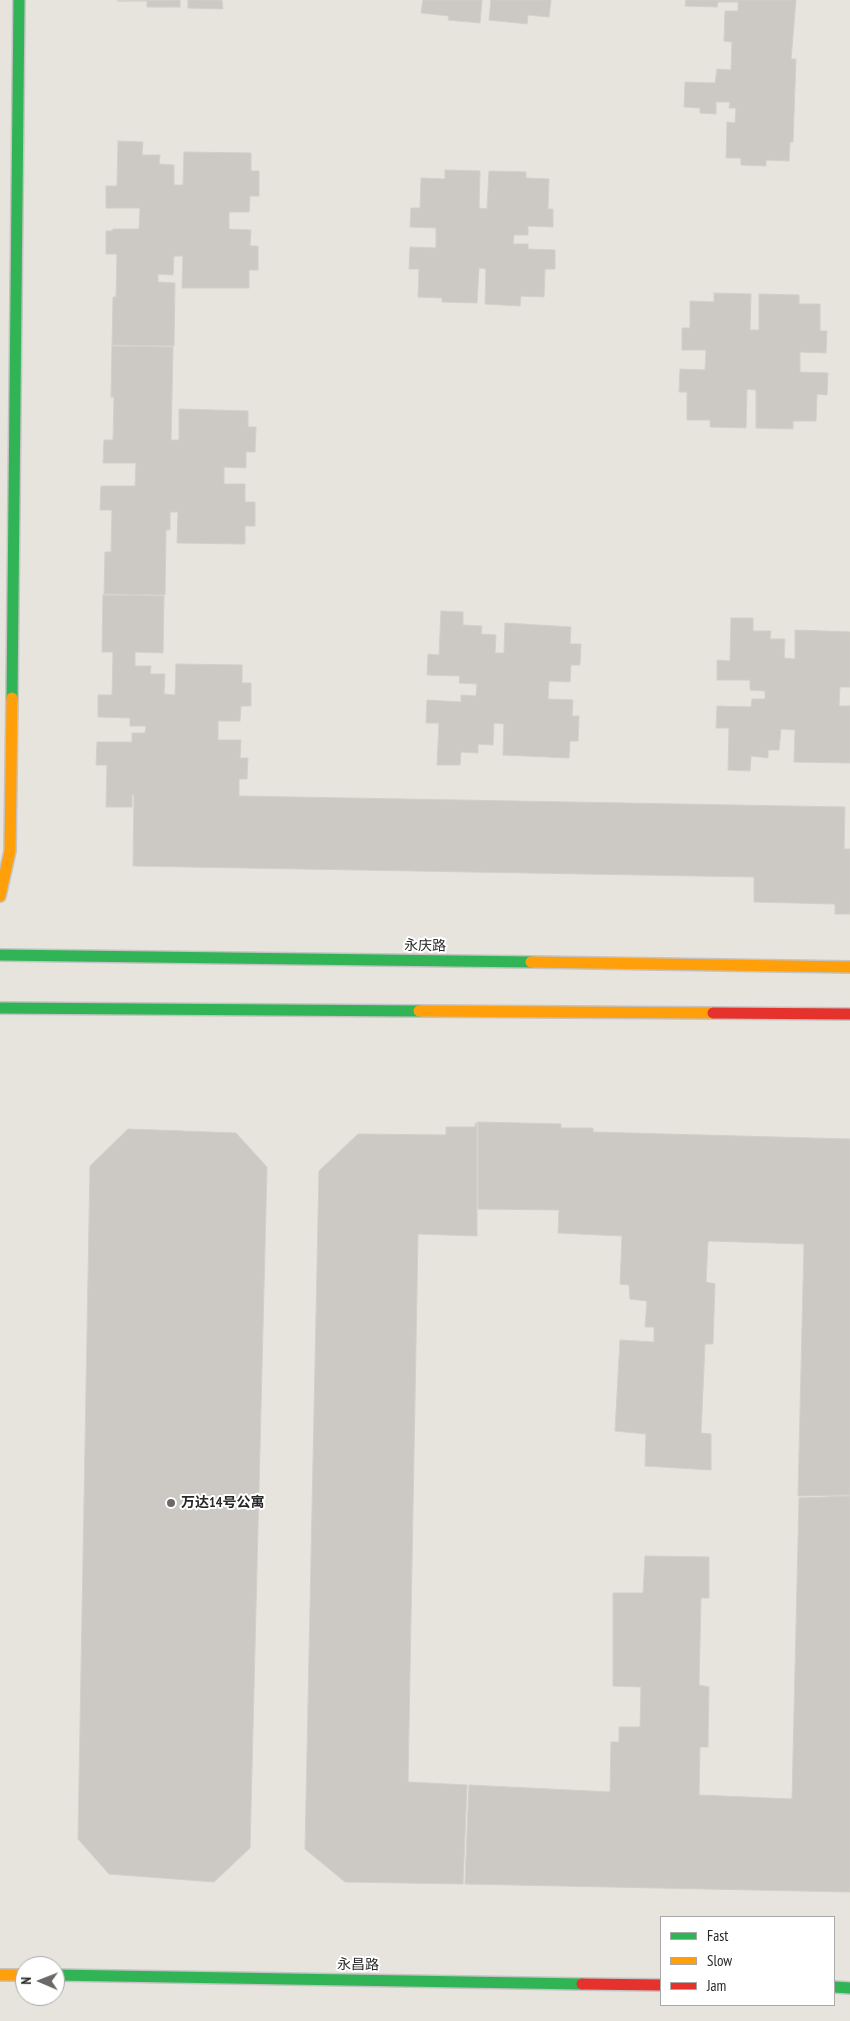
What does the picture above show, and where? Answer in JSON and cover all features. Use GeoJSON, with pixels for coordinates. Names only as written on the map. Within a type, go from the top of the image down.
{"type":"FeatureCollection","features":[{"type":"Feature","properties":{"kind":"street"},"geometry":{"type":"LineString","coordinates":[[0,896],[10,852],[19,0]]}},
{"type":"Feature","properties":{"kind":"street","name":"永庆路"},"geometry":{"type":"LineString","coordinates":[[0,955],[850,967]]}},
{"type":"Feature","properties":{"kind":"street"},"geometry":{"type":"LineString","coordinates":[[0,1008],[850,1014]]}},
{"type":"Feature","properties":{"kind":"street"},"geometry":{"type":"LineString","coordinates":[[0,1975],[15,1975]]}},
{"type":"Feature","properties":{"kind":"street","name":"永昌路"},"geometry":{"type":"LineString","coordinates":[[65,1976],[660,1985]]}},
{"type":"Feature","properties":{"kind":"street"},"geometry":{"type":"LineString","coordinates":[[835,1987],[850,1988]]}},
{"type":"Feature","properties":{"kind":"building"},"geometry":{"type":"Polygon","coordinates":[[[180,0],[180,7],[147,7],[147,1],[117,1],[180,0]]]}},
{"type":"Feature","properties":{"kind":"building"},"geometry":{"type":"Polygon","coordinates":[[[188,0],[222,0],[223,9],[188,8],[188,0]]]}},
{"type":"Feature","properties":{"kind":"building"},"geometry":{"type":"Polygon","coordinates":[[[423,0],[482,0],[480,23],[448,20],[449,16],[421,13],[423,0]]]}},
{"type":"Feature","properties":{"kind":"building"},"geometry":{"type":"Polygon","coordinates":[[[491,0],[551,0],[549,17],[528,15],[527,24],[489,20],[491,0]]]}},
{"type":"Feature","properties":{"kind":"building"},"geometry":{"type":"Polygon","coordinates":[[[686,0],[796,0],[791,59],[796,59],[793,142],[790,142],[789,161],[766,160],[766,166],[741,165],[741,158],[726,158],[727,122],[735,123],[736,108],[729,108],[730,102],[716,102],[716,114],[700,113],[700,108],[684,107],[685,82],[715,83],[717,69],[731,70],[732,42],[724,41],[725,11],[738,11],[738,2],[718,2],[717,7],[685,6],[686,0]]]}},
{"type":"Feature","properties":{"kind":"building"},"geometry":{"type":"Polygon","coordinates":[[[118,141],[143,142],[142,155],[160,155],[159,164],[174,165],[174,185],[183,185],[184,152],[251,153],[251,171],[259,171],[259,196],[250,196],[249,212],[229,212],[229,229],[251,230],[250,246],[258,246],[258,270],[249,270],[249,288],[182,288],[183,256],[174,256],[173,275],[158,274],[158,282],[175,283],[174,346],[112,345],[113,297],[116,297],[117,254],[106,254],[106,231],[112,231],[113,229],[139,229],[140,208],[106,208],[106,186],[117,186],[118,141]]]}},
{"type":"Feature","properties":{"kind":"building"},"geometry":{"type":"Polygon","coordinates":[[[445,170],[480,171],[479,208],[487,209],[489,171],[526,172],[526,178],[549,179],[548,209],[553,209],[553,227],[528,226],[528,235],[514,235],[513,244],[528,244],[528,249],[555,250],[555,269],[545,269],[544,297],[521,296],[520,306],[485,304],[486,269],[479,268],[477,303],[442,302],[442,298],[418,297],[419,269],[409,269],[410,247],[436,248],[436,228],[410,227],[411,208],[420,208],[421,178],[445,179],[445,170]]]}},
{"type":"Feature","properties":{"kind":"building"},"geometry":{"type":"Polygon","coordinates":[[[714,293],[751,294],[750,330],[759,330],[759,294],[799,295],[799,304],[820,304],[820,331],[827,331],[826,353],[800,352],[800,372],[828,373],[827,395],[817,394],[816,421],[793,421],[793,429],[756,428],[756,390],[747,389],[746,428],[710,427],[710,420],[687,420],[687,392],[679,392],[680,369],[705,370],[706,350],[682,350],[682,328],[690,328],[690,301],[714,302],[714,293]]]}},
{"type":"Feature","properties":{"kind":"building"},"geometry":{"type":"Polygon","coordinates":[[[112,346],[173,347],[171,440],[179,440],[179,409],[248,411],[248,427],[256,427],[255,452],[246,452],[246,468],[224,467],[224,484],[245,484],[245,502],[255,502],[255,526],[245,526],[245,544],[177,543],[178,512],[170,512],[170,530],[166,530],[165,595],[104,594],[105,552],[111,552],[112,510],[100,510],[101,486],[135,486],[136,463],[103,463],[104,440],[113,440],[114,397],[111,397],[112,346]]]}},
{"type":"Feature","properties":{"kind":"building"},"geometry":{"type":"Polygon","coordinates":[[[103,595],[164,596],[163,653],[135,652],[135,666],[151,666],[150,674],[165,674],[164,694],[175,695],[176,664],[242,665],[242,683],[251,683],[251,706],[241,706],[240,721],[218,721],[218,740],[241,740],[240,758],[248,758],[247,779],[239,779],[239,796],[845,807],[844,849],[850,849],[850,914],[835,914],[835,904],[754,902],[754,877],[133,866],[134,795],[132,795],[132,807],[106,807],[107,765],[96,765],[97,742],[132,742],[132,733],[145,733],[146,726],[130,726],[130,718],[98,717],[98,695],[112,695],[113,652],[102,652],[103,595]]]}},
{"type":"Feature","properties":{"kind":"building"},"geometry":{"type":"Polygon","coordinates":[[[441,611],[463,612],[463,625],[482,626],[481,634],[496,635],[495,653],[504,653],[505,623],[571,627],[570,644],[581,644],[580,665],[571,665],[570,682],[549,681],[548,699],[573,700],[572,716],[579,716],[578,741],[570,741],[569,758],[503,755],[504,724],[494,723],[493,745],[478,744],[478,753],[461,752],[460,765],[437,765],[439,723],[426,723],[427,700],[461,702],[461,695],[476,696],[477,684],[459,683],[460,676],[427,675],[428,654],[439,655],[441,611]]]}},
{"type":"Feature","properties":{"kind":"building"},"geometry":{"type":"Polygon","coordinates":[[[731,618],[753,618],[753,631],[771,631],[770,639],[785,639],[784,658],[795,659],[795,630],[850,632],[850,687],[840,687],[839,706],[850,706],[850,763],[794,762],[795,730],[781,729],[779,750],[768,750],[768,758],[751,756],[750,771],[728,770],[729,728],[716,728],[717,706],[751,707],[752,699],[765,699],[765,691],[750,690],[750,680],[717,680],[717,660],[730,661],[731,618]]]}},
{"type":"Feature","properties":{"kind":"building"},"geometry":{"type":"Polygon","coordinates":[[[478,1122],[561,1124],[561,1128],[593,1128],[593,1132],[850,1139],[850,1495],[798,1496],[804,1244],[708,1242],[706,1282],[715,1284],[713,1344],[705,1344],[701,1433],[711,1434],[711,1470],[645,1466],[646,1434],[615,1431],[620,1340],[654,1342],[654,1327],[645,1327],[647,1301],[630,1299],[629,1285],[620,1284],[622,1236],[558,1233],[559,1210],[478,1209],[478,1122]]]}},
{"type":"Feature","properties":{"kind":"building"},"geometry":{"type":"Polygon","coordinates":[[[476,1123],[477,1236],[418,1234],[408,1782],[467,1785],[463,1884],[345,1882],[305,1849],[319,1171],[358,1134],[446,1135],[446,1127],[475,1127],[476,1123]]]}},
{"type":"Feature","properties":{"kind":"building","name":"万达14号公寓"},"geometry":{"type":"Polygon","coordinates":[[[128,1129],[236,1133],[267,1167],[250,1848],[214,1882],[109,1874],[78,1839],[90,1166],[128,1129]]]}},
{"type":"Feature","properties":{"kind":"building"},"geometry":{"type":"Polygon","coordinates":[[[850,1496],[850,1892],[465,1884],[469,1785],[610,1792],[611,1742],[619,1742],[619,1727],[640,1727],[641,1687],[613,1686],[613,1593],[643,1593],[645,1556],[709,1557],[709,1598],[701,1598],[699,1685],[709,1687],[708,1747],[700,1747],[699,1795],[792,1799],[799,1498],[850,1496]]]}},
{"type":"Feature","properties":{"kind":"traffic: fast"},"geometry":{"type":"LineString","coordinates":[[12,698],[19,0]]}},
{"type":"Feature","properties":{"kind":"traffic: fast"},"geometry":{"type":"LineString","coordinates":[[0,955],[531,962]]}},
{"type":"Feature","properties":{"kind":"traffic: fast"},"geometry":{"type":"LineString","coordinates":[[0,1008],[419,1011]]}},
{"type":"Feature","properties":{"kind":"traffic: fast"},"geometry":{"type":"LineString","coordinates":[[65,1975],[582,1984]]}},
{"type":"Feature","properties":{"kind":"traffic: fast"},"geometry":{"type":"LineString","coordinates":[[835,1987],[850,1988]]}},
{"type":"Feature","properties":{"kind":"traffic: slow"},"geometry":{"type":"LineString","coordinates":[[0,896],[10,851],[12,698]]}},
{"type":"Feature","properties":{"kind":"traffic: slow"},"geometry":{"type":"LineString","coordinates":[[531,962],[850,967]]}},
{"type":"Feature","properties":{"kind":"traffic: slow"},"geometry":{"type":"LineString","coordinates":[[419,1011],[713,1013]]}},
{"type":"Feature","properties":{"kind":"traffic: slow"},"geometry":{"type":"LineString","coordinates":[[0,1975],[15,1975]]}},
{"type":"Feature","properties":{"kind":"traffic: jam"},"geometry":{"type":"LineString","coordinates":[[713,1013],[850,1014]]}},
{"type":"Feature","properties":{"kind":"traffic: jam"},"geometry":{"type":"LineString","coordinates":[[582,1984],[660,1985]]}},
{"type":"Feature","properties":{"kind":"place","name":"万达14号公寓"},"geometry":{"type":"Point","coordinates":[171,1503]}}]}
